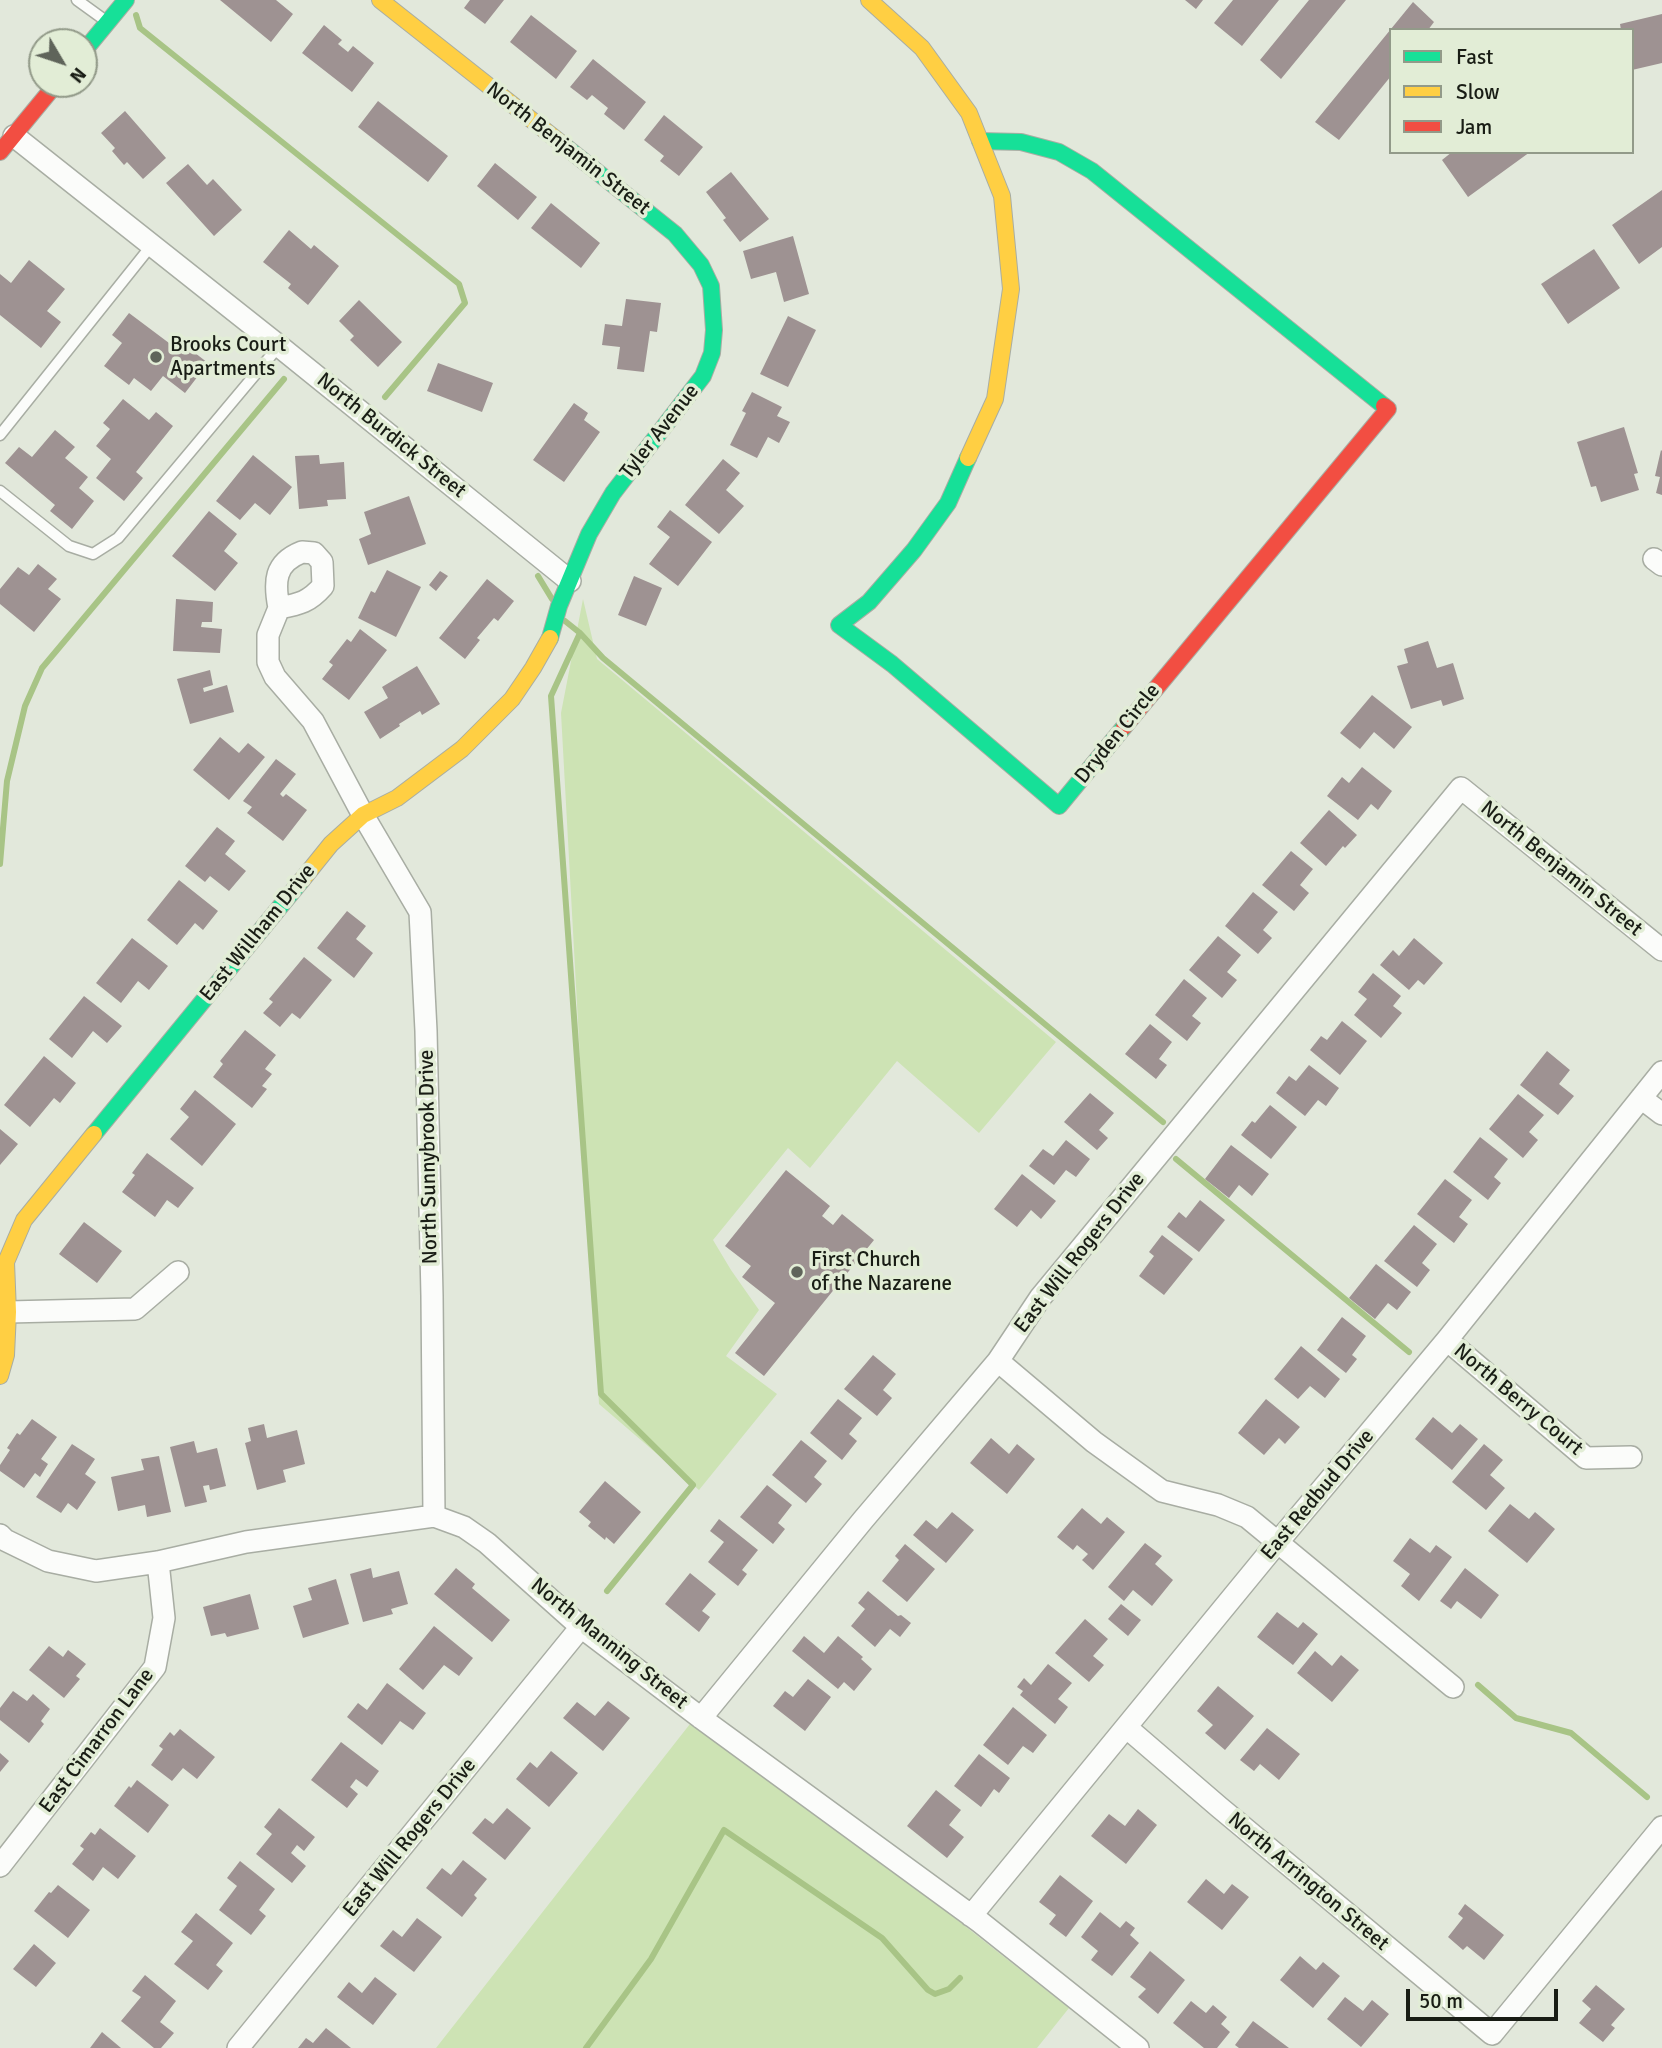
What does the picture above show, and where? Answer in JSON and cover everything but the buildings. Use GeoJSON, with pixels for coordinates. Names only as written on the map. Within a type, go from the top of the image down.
{"type":"FeatureCollection","features":[{"type":"Feature","properties":{"kind":"street"},"geometry":{"type":"LineString","coordinates":[[98,34],[125,0]]}},
{"type":"Feature","properties":{"kind":"street","name":"North Benjamin Street"},"geometry":{"type":"LineString","coordinates":[[380,0],[675,234],[701,265],[711,286],[713,324]]}},
{"type":"Feature","properties":{"kind":"street"},"geometry":{"type":"LineString","coordinates":[[869,0],[922,48],[968,113],[980,141]]}},
{"type":"Feature","properties":{"kind":"street"},"geometry":{"type":"LineString","coordinates":[[5,142],[44,98]]}},
{"type":"Feature","properties":{"kind":"street","name":"Dryden Circle"},"geometry":{"type":"LineString","coordinates":[[980,141],[1021,142],[1059,152],[1093,171],[1388,409],[1059,806],[892,664],[839,625],[869,601],[896,571],[948,503],[995,399],[1011,289],[1002,196],[980,141]]}},
{"type":"Feature","properties":{"kind":"street","name":"North Burdick Street"},"geometry":{"type":"LineString","coordinates":[[5,142],[150,246],[279,346],[570,581]]}},
{"type":"Feature","properties":{"kind":"street","name":"Tyler Avenue"},"geometry":{"type":"LineString","coordinates":[[589,534],[613,493],[704,376],[712,353],[713,324]]}},
{"type":"Feature","properties":{"kind":"street","name":"East Willham Drive"},"geometry":{"type":"LineString","coordinates":[[0,1377],[6,1355],[6,1262],[24,1220],[331,844],[363,815],[397,798],[462,749],[512,699],[551,636],[559,607],[589,534]]}},
{"type":"Feature","properties":{"kind":"street","name":"North Sunnybrook Drive"},"geometry":{"type":"LineString","coordinates":[[279,608],[268,635],[268,662],[275,677],[313,721],[363,815],[420,912],[427,1059],[433,1516]]}},
{"type":"Feature","properties":{"kind":"street","name":"North Benjamin Street"},"geometry":{"type":"LineString","coordinates":[[1461,788],[1662,950]]}},
{"type":"Feature","properties":{"kind":"street","name":"East Will Rogers Drive"},"geometry":{"type":"LineString","coordinates":[[701,1718],[998,1361],[1040,1298],[1461,788]]}},
{"type":"Feature","properties":{"kind":"street","name":"East Redbud Drive"},"geometry":{"type":"LineString","coordinates":[[971,1916],[1447,1340],[1662,1072]]}},
{"type":"Feature","properties":{"kind":"street"},"geometry":{"type":"LineString","coordinates":[[1641,1098],[1662,1114]]}},
{"type":"Feature","properties":{"kind":"street"},"geometry":{"type":"LineString","coordinates":[[8,1312],[135,1309],[178,1272]]}},
{"type":"Feature","properties":{"kind":"street","name":"North Berry Court"},"geometry":{"type":"LineString","coordinates":[[1447,1340],[1586,1458],[1632,1457]]}},
{"type":"Feature","properties":{"kind":"street"},"geometry":{"type":"LineString","coordinates":[[998,1361],[1094,1442],[1162,1491],[1218,1505],[1247,1517],[1453,1687]]}},
{"type":"Feature","properties":{"kind":"street","name":"North Manning Street"},"geometry":{"type":"LineString","coordinates":[[0,1535],[48,1561],[96,1571],[158,1562],[246,1542],[433,1516],[464,1527],[487,1543],[581,1627],[971,1916],[1138,2048]]}},
{"type":"Feature","properties":{"kind":"street","name":"East Cimarron Lane"},"geometry":{"type":"LineString","coordinates":[[0,1866],[155,1667],[164,1618],[158,1562]]}},
{"type":"Feature","properties":{"kind":"street","name":"East Will Rogers Drive"},"geometry":{"type":"LineString","coordinates":[[238,2048],[581,1627]]}},
{"type":"Feature","properties":{"kind":"street","name":"North Arrington Street"},"geometry":{"type":"LineString","coordinates":[[1126,1727],[1492,2034],[1662,1828]]}},
{"type":"Feature","properties":{"kind":"lane"},"geometry":{"type":"LineString","coordinates":[[77,0],[107,23]]}},
{"type":"Feature","properties":{"kind":"lane"},"geometry":{"type":"LineString","coordinates":[[0,435],[150,246]]}},
{"type":"Feature","properties":{"kind":"lane"},"geometry":{"type":"LineString","coordinates":[[0,491],[69,546],[93,554],[118,538],[279,346]]}},
{"type":"Feature","properties":{"kind":"green space"},"geometry":{"type":"Polygon","coordinates":[[[583,599],[597,659],[1056,1042],[979,1133],[897,1061],[810,1168],[788,1148],[713,1240],[759,1310],[726,1356],[777,1394],[699,1490],[599,1404],[561,713],[583,599]]]}},
{"type":"Feature","properties":{"kind":"green space"},"geometry":{"type":"Polygon","coordinates":[[[697,1715],[1069,2008],[1037,2048],[436,2048],[697,1715]]]}},
{"type":"Feature","properties":{"kind":"waterway"},"geometry":{"type":"LineString","coordinates":[[136,15],[140,28],[459,284],[465,303],[385,397]]}},
{"type":"Feature","properties":{"kind":"waterway"},"geometry":{"type":"LineString","coordinates":[[0,864],[7,781],[25,706],[42,668],[284,379]]}},
{"type":"Feature","properties":{"kind":"waterway"},"geometry":{"type":"LineString","coordinates":[[538,576],[552,599]]}},
{"type":"Feature","properties":{"kind":"waterway"},"geometry":{"type":"LineString","coordinates":[[565,621],[580,633],[551,696],[601,1394],[693,1485],[607,1591]]}},
{"type":"Feature","properties":{"kind":"waterway"},"geometry":{"type":"LineString","coordinates":[[580,633],[603,658],[1163,1122]]}},
{"type":"Feature","properties":{"kind":"waterway"},"geometry":{"type":"LineString","coordinates":[[1176,1159],[1409,1352]]}},
{"type":"Feature","properties":{"kind":"waterway"},"geometry":{"type":"LineString","coordinates":[[1478,1685],[1516,1718],[1571,1733],[1647,1797]]}},
{"type":"Feature","properties":{"kind":"waterway"},"geometry":{"type":"LineString","coordinates":[[586,2048],[651,1959],[724,1830],[882,1938],[928,1990],[935,1994],[949,1989],[960,1978]]}},
{"type":"Feature","properties":{"kind":"traffic: fast"},"geometry":{"type":"LineString","coordinates":[[98,34],[126,0]]}},
{"type":"Feature","properties":{"kind":"traffic: fast"},"geometry":{"type":"LineString","coordinates":[[980,141],[1021,142],[1059,152],[1092,171],[1384,406]]}},
{"type":"Feature","properties":{"kind":"traffic: fast"},"geometry":{"type":"LineString","coordinates":[[550,638],[559,606],[589,534],[613,493],[703,376],[712,353],[714,330],[711,286],[701,265],[675,234],[566,147]]}},
{"type":"Feature","properties":{"kind":"traffic: fast"},"geometry":{"type":"LineString","coordinates":[[968,458],[948,503],[914,550],[869,602],[839,625],[892,664],[1059,806],[1124,727]]}},
{"type":"Feature","properties":{"kind":"traffic: fast"},"geometry":{"type":"LineString","coordinates":[[94,1134],[302,880]]}},
{"type":"Feature","properties":{"kind":"traffic: slow"},"geometry":{"type":"LineString","coordinates":[[380,0],[566,147]]}},
{"type":"Feature","properties":{"kind":"traffic: slow"},"geometry":{"type":"LineString","coordinates":[[869,0],[922,48],[969,113],[1002,196],[1011,289],[995,399],[968,458]]}},
{"type":"Feature","properties":{"kind":"traffic: slow"},"geometry":{"type":"LineString","coordinates":[[302,880],[331,844],[363,815],[397,798],[462,749],[512,699],[550,638]]}},
{"type":"Feature","properties":{"kind":"traffic: slow"},"geometry":{"type":"LineString","coordinates":[[0,1376],[6,1355],[6,1262],[24,1220],[94,1134]]}},
{"type":"Feature","properties":{"kind":"traffic: jam"},"geometry":{"type":"LineString","coordinates":[[0,152],[44,98]]}},
{"type":"Feature","properties":{"kind":"traffic: jam"},"geometry":{"type":"LineString","coordinates":[[1124,727],[1388,409],[1384,406]]}},
{"type":"Feature","properties":{"kind":"place","name":"Brooks Court Apartments"},"geometry":{"type":"Point","coordinates":[156,357]}},
{"type":"Feature","properties":{"kind":"place","name":"First Church of the Nazarene"},"geometry":{"type":"Point","coordinates":[797,1272]}}]}
